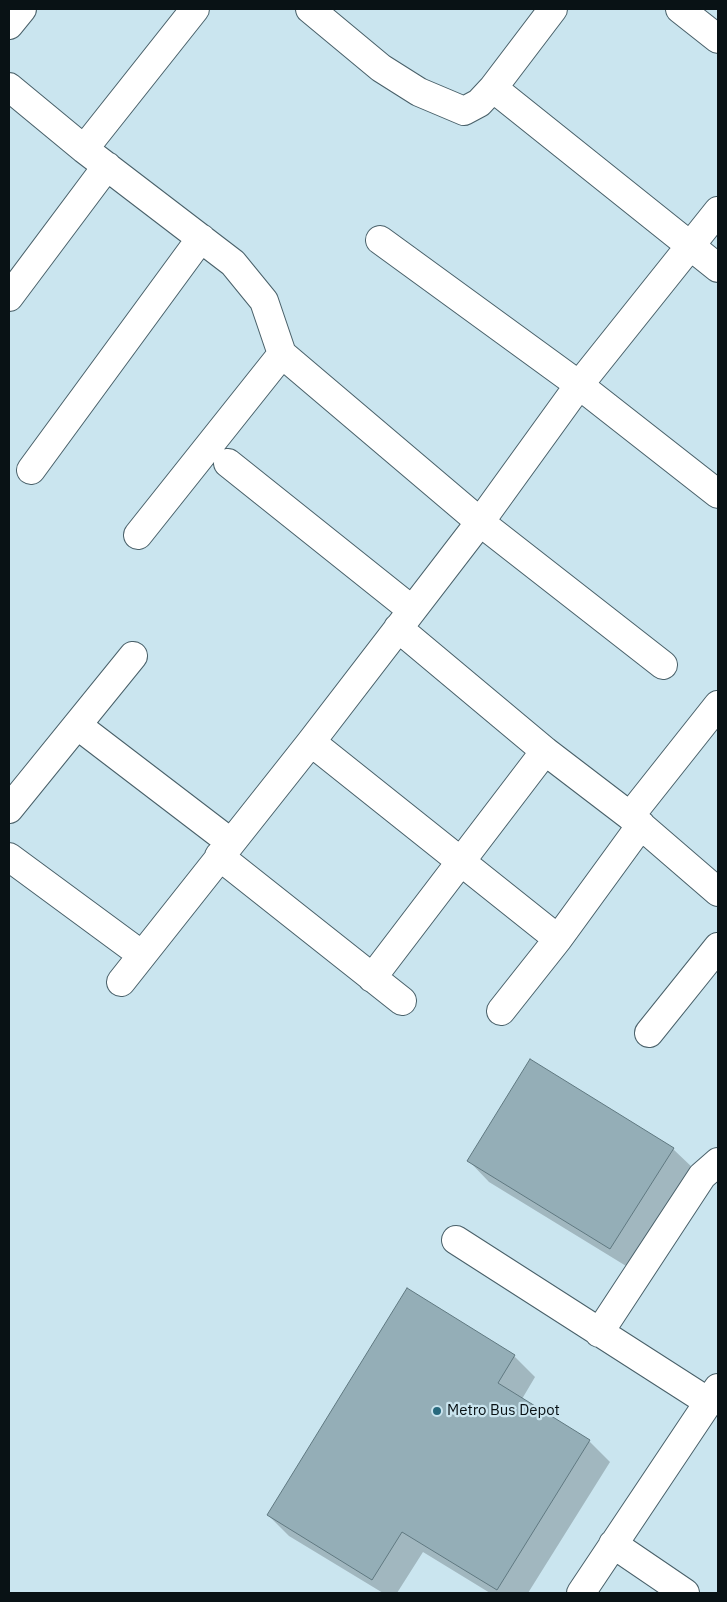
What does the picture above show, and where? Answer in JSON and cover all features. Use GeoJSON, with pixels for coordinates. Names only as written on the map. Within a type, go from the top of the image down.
{"type":"FeatureCollection","features":[{"type":"Feature","properties":{"kind":"street"},"geometry":{"type":"LineString","coordinates":[[9,25],[22,9]]}},
{"type":"Feature","properties":{"kind":"street"},"geometry":{"type":"LineString","coordinates":[[84,149],[195,9]]}},
{"type":"Feature","properties":{"kind":"street"},"geometry":{"type":"LineString","coordinates":[[310,9],[381,68],[420,92],[464,111],[479,103],[493,88],[553,9]]}},
{"type":"Feature","properties":{"kind":"street"},"geometry":{"type":"LineString","coordinates":[[680,9],[718,39]]}},
{"type":"Feature","properties":{"kind":"street"},"geometry":{"type":"LineString","coordinates":[[9,87],[84,149],[234,263],[264,301],[282,354],[480,522],[663,665]]}},
{"type":"Feature","properties":{"kind":"street"},"geometry":{"type":"LineString","coordinates":[[493,88],[718,268]]}},
{"type":"Feature","properties":{"kind":"street"},"geometry":{"type":"LineString","coordinates":[[9,297],[107,166]]}},
{"type":"Feature","properties":{"kind":"street"},"geometry":{"type":"LineString","coordinates":[[121,982],[224,849],[311,742],[480,522],[580,385],[718,211]]}},
{"type":"Feature","properties":{"kind":"street"},"geometry":{"type":"LineString","coordinates":[[31,470],[201,238]]}},
{"type":"Feature","properties":{"kind":"street"},"geometry":{"type":"LineString","coordinates":[[380,240],[580,385],[718,494]]}},
{"type":"Feature","properties":{"kind":"street"},"geometry":{"type":"LineString","coordinates":[[138,535],[282,354]]}},
{"type":"Feature","properties":{"kind":"street"},"geometry":{"type":"LineString","coordinates":[[228,463],[405,619],[546,751],[635,820],[718,892]]}},
{"type":"Feature","properties":{"kind":"street"},"geometry":{"type":"LineString","coordinates":[[9,809],[133,656]]}},
{"type":"Feature","properties":{"kind":"street"},"geometry":{"type":"LineString","coordinates":[[501,1011],[558,939],[635,820],[718,706]]}},
{"type":"Feature","properties":{"kind":"street"},"geometry":{"type":"LineString","coordinates":[[77,725],[224,849],[372,978],[402,1001]]}},
{"type":"Feature","properties":{"kind":"street"},"geometry":{"type":"LineString","coordinates":[[311,742],[558,939]]}},
{"type":"Feature","properties":{"kind":"street"},"geometry":{"type":"LineString","coordinates":[[372,978],[546,751]]}},
{"type":"Feature","properties":{"kind":"street"},"geometry":{"type":"LineString","coordinates":[[9,857],[142,955]]}},
{"type":"Feature","properties":{"kind":"street"},"geometry":{"type":"LineString","coordinates":[[649,1033],[718,947]]}},
{"type":"Feature","properties":{"kind":"street"},"geometry":{"type":"LineString","coordinates":[[600,1333],[702,1176],[718,1162]]}},
{"type":"Feature","properties":{"kind":"street"},"geometry":{"type":"LineString","coordinates":[[456,1240],[600,1333],[713,1394],[581,1593]]}},
{"type":"Feature","properties":{"kind":"street"},"geometry":{"type":"LineString","coordinates":[[613,1544],[685,1593]]}},
{"type":"Feature","properties":{"kind":"building"},"geometry":{"type":"Polygon","coordinates":[[[530,1059],[674,1148],[610,1249],[467,1161],[530,1059]]]}},
{"type":"Feature","properties":{"kind":"building","name":"Metro Bus Depot"},"geometry":{"type":"Polygon","coordinates":[[[407,1288],[515,1355],[498,1383],[590,1440],[497,1590],[402,1532],[372,1580],[267,1515],[407,1288]]]}},
{"type":"Feature","properties":{"kind":"place","name":"Metro Bus Depot"},"geometry":{"type":"Point","coordinates":[437,1411]}}]}
